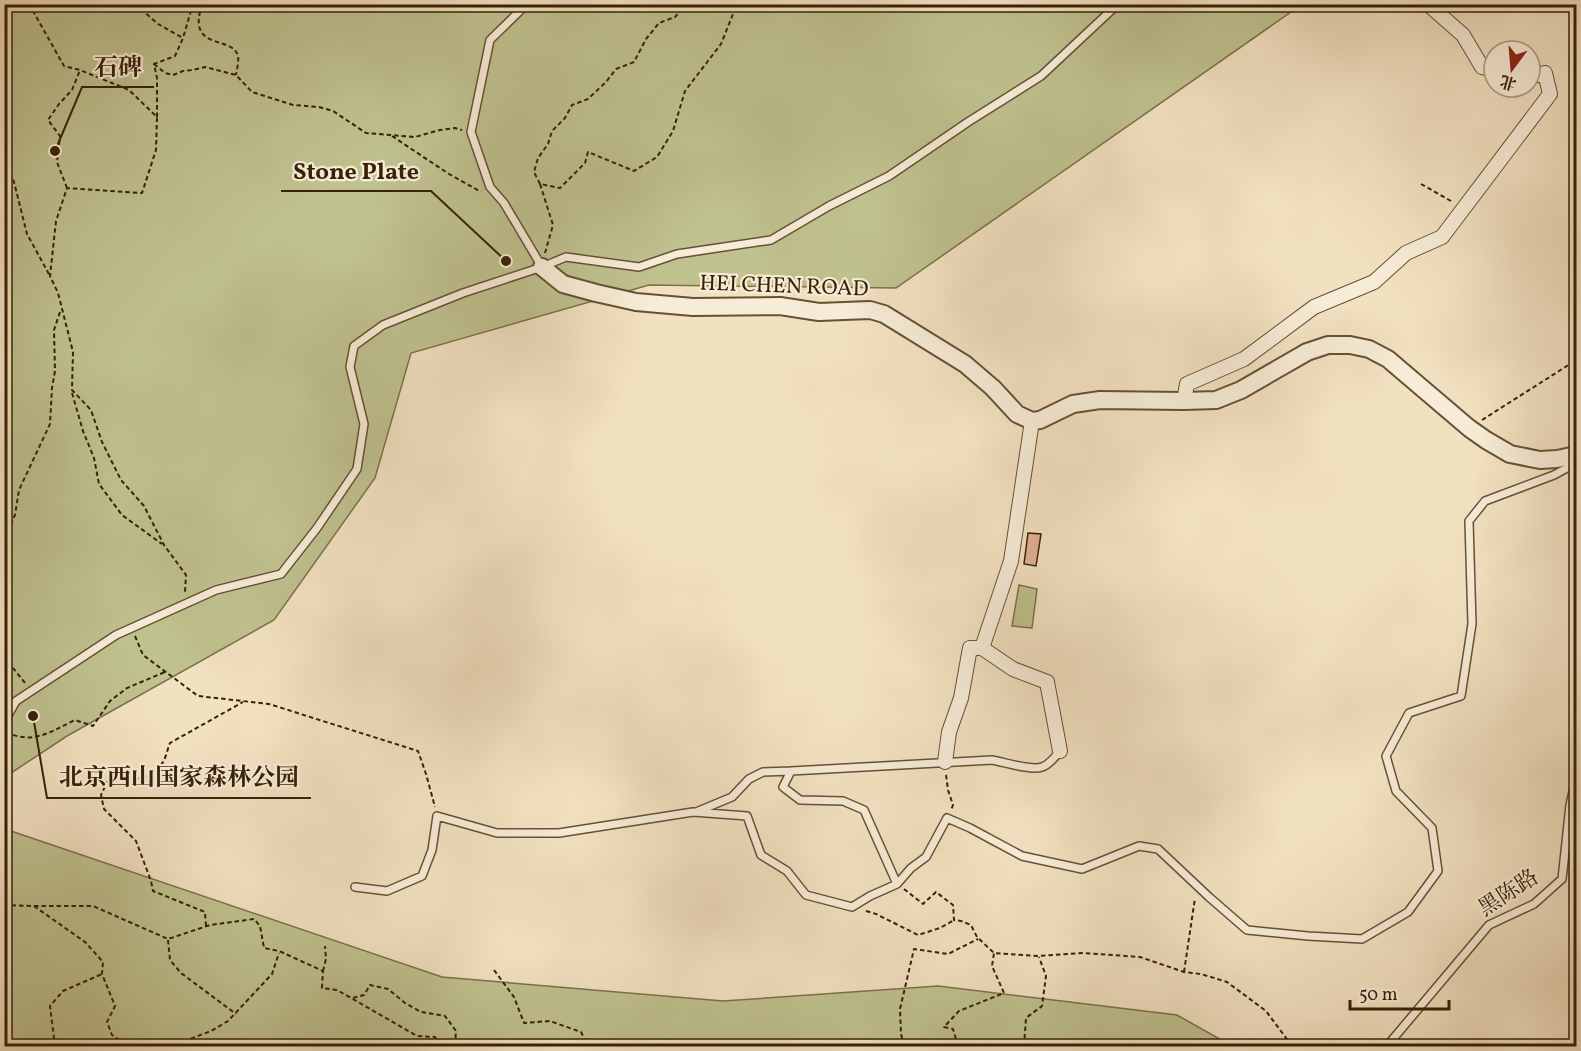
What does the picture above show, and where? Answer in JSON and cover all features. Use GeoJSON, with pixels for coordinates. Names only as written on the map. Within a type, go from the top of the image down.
{"type":"FeatureCollection","features":[{"type":"Feature","properties":{"kind":"street"},"geometry":{"type":"LineString","coordinates":[[1430,6],[1462,35],[1482,67]]}},
{"type":"Feature","properties":{"kind":"street"},"geometry":{"type":"LineString","coordinates":[[1184,401],[1187,384],[1244,358],[1314,307],[1374,282],[1406,253],[1442,237],[1551,94],[1545,73],[1542,74]]}},
{"type":"Feature","properties":{"kind":"street","name":"HEI CHEN ROAD"},"geometry":{"type":"LineString","coordinates":[[542,267],[563,284],[636,302],[693,307],[780,306],[819,312],[870,310],[884,314],[965,364],[993,388],[1017,414],[1032,421]]}},
{"type":"Feature","properties":{"kind":"street"},"geometry":{"type":"LineString","coordinates":[[982,648],[1011,561],[1032,421],[1040,420],[1073,404],[1100,400],[1216,400],[1241,390],[1307,352],[1328,345],[1350,345],[1369,349],[1388,359],[1469,428],[1510,453],[1539,460],[1557,459],[1576,454]]}},
{"type":"Feature","properties":{"kind":"street"},"geometry":{"type":"LineString","coordinates":[[945,762],[949,732],[961,698],[970,648],[982,648],[1013,669],[1047,682],[1060,751]]}},
{"type":"Feature","properties":{"kind":"lane"},"geometry":{"type":"LineString","coordinates":[[527,4],[490,40],[471,132],[490,187],[504,203],[542,267]]}},
{"type":"Feature","properties":{"kind":"lane"},"geometry":{"type":"LineString","coordinates":[[4,709],[116,635],[216,590],[281,574],[317,528],[357,469],[364,424],[350,367],[354,346],[383,325],[463,292],[542,267],[566,256],[639,267],[677,254],[771,240],[829,206],[889,176],[1041,76],[1118,4]]}},
{"type":"Feature","properties":{"kind":"lane"},"geometry":{"type":"LineString","coordinates":[[355,887],[387,891],[422,876],[432,850],[437,816],[497,833],[559,833],[693,813],[747,816],[761,855],[787,871],[806,895],[852,907],[897,884],[911,868],[926,857],[947,818],[1022,856],[1082,869],[1139,846],[1158,849],[1247,930],[1362,939],[1408,912],[1438,871],[1432,828],[1396,791],[1386,756],[1408,713],[1461,696],[1472,624],[1469,521],[1485,501],[1554,475],[1576,463]]}},
{"type":"Feature","properties":{"kind":"lane"},"geometry":{"type":"LineString","coordinates":[[4,722],[16,700]]}},
{"type":"Feature","properties":{"kind":"lane"},"geometry":{"type":"LineString","coordinates":[[693,813],[732,797],[750,779],[763,772],[992,760],[1024,767],[1042,767],[1055,758],[1060,751]]}},
{"type":"Feature","properties":{"kind":"lane"},"geometry":{"type":"LineString","coordinates":[[791,771],[783,787],[800,800],[843,801],[864,810],[897,884]]}},
{"type":"Feature","properties":{"kind":"lane","name":"黑陈路"},"geometry":{"type":"LineString","coordinates":[[1387,1047],[1489,925],[1534,904],[1562,879],[1570,805],[1576,778]]}},
{"type":"Feature","properties":{"kind":"path"},"geometry":{"type":"LineString","coordinates":[[29,4],[64,66],[129,90],[157,117]]}},
{"type":"Feature","properties":{"kind":"path"},"geometry":{"type":"LineString","coordinates":[[135,4],[158,24],[183,38]]}},
{"type":"Feature","properties":{"kind":"path"},"geometry":{"type":"LineString","coordinates":[[542,267],[553,225],[534,172],[538,158],[548,144],[552,131],[565,118],[572,105],[588,99],[616,69],[634,62],[646,39],[659,23],[675,17],[687,4]]}},
{"type":"Feature","properties":{"kind":"path"},"geometry":{"type":"LineString","coordinates":[[540,184],[560,188],[585,163],[588,152],[634,171],[657,157],[673,131],[685,91],[721,44],[737,4]]}},
{"type":"Feature","properties":{"kind":"path"},"geometry":{"type":"LineString","coordinates":[[154,64],[176,56],[193,6],[200,12],[197,21],[204,36],[235,50],[238,57],[236,75]]}},
{"type":"Feature","properties":{"kind":"path"},"geometry":{"type":"LineString","coordinates":[[67,188],[142,194],[156,150],[157,78],[154,64]]}},
{"type":"Feature","properties":{"kind":"path"},"geometry":{"type":"LineString","coordinates":[[154,64],[165,73],[173,75],[205,67],[236,75],[252,92],[292,105],[333,111],[366,133],[416,137],[455,128],[471,132]]}},
{"type":"Feature","properties":{"kind":"path"},"geometry":{"type":"LineString","coordinates":[[50,276],[56,221],[67,188],[57,162],[60,136],[48,120],[58,104],[72,90],[80,70]]}},
{"type":"Feature","properties":{"kind":"path"},"geometry":{"type":"LineString","coordinates":[[392,136],[449,174],[482,192]]}},
{"type":"Feature","properties":{"kind":"path"},"geometry":{"type":"LineString","coordinates":[[4,159],[14,182],[27,234],[58,293],[73,352],[72,390],[83,431],[94,458],[99,484],[122,515],[165,545]]}},
{"type":"Feature","properties":{"kind":"path"},"geometry":{"type":"LineString","coordinates":[[1421,184],[1464,209]]}},
{"type":"Feature","properties":{"kind":"path"},"geometry":{"type":"LineString","coordinates":[[4,538],[15,515],[19,490],[50,424],[55,371],[54,330],[61,310]]}},
{"type":"Feature","properties":{"kind":"path"},"geometry":{"type":"LineString","coordinates":[[1469,428],[1576,362]]}},
{"type":"Feature","properties":{"kind":"path"},"geometry":{"type":"LineString","coordinates":[[72,390],[92,410],[102,442],[121,480],[144,506],[165,545],[186,575],[184,604]]}},
{"type":"Feature","properties":{"kind":"path"},"geometry":{"type":"LineString","coordinates":[[131,628],[143,655],[198,696],[269,704],[418,751],[437,816]]}},
{"type":"Feature","properties":{"kind":"path"},"geometry":{"type":"LineString","coordinates":[[4,647],[12,668],[26,684],[16,700]]}},
{"type":"Feature","properties":{"kind":"path"},"geometry":{"type":"LineString","coordinates":[[4,731],[16,736],[39,737],[75,720],[93,726],[110,701],[127,688],[165,672]]}},
{"type":"Feature","properties":{"kind":"path"},"geometry":{"type":"LineString","coordinates":[[206,927],[204,912],[153,891],[136,841],[104,809],[101,795],[107,782],[133,780],[153,772],[162,764],[170,743],[243,702]]}},
{"type":"Feature","properties":{"kind":"path"},"geometry":{"type":"LineString","coordinates":[[947,818],[953,805],[948,790]]}},
{"type":"Feature","properties":{"kind":"path"},"geometry":{"type":"LineString","coordinates":[[897,884],[923,904],[936,892],[953,905],[954,920]]}},
{"type":"Feature","properties":{"kind":"path"},"geometry":{"type":"LineString","coordinates":[[1184,972],[1197,885]]}},
{"type":"Feature","properties":{"kind":"path"},"geometry":{"type":"LineString","coordinates":[[4,905],[93,906],[168,939],[206,927],[254,919],[260,926],[264,948],[279,951],[323,971]]}},
{"type":"Feature","properties":{"kind":"path"},"geometry":{"type":"LineString","coordinates":[[34,906],[85,942],[103,962],[102,974],[115,1006],[107,1022],[112,1035],[128,1047]]}},
{"type":"Feature","properties":{"kind":"path"},"geometry":{"type":"LineString","coordinates":[[852,907],[876,914],[918,934],[940,928],[954,920],[961,921],[971,925],[979,939],[994,953],[1038,956],[1083,953],[1140,957],[1184,972],[1201,974],[1227,982],[1266,1011],[1292,1047]]}},
{"type":"Feature","properties":{"kind":"path"},"geometry":{"type":"LineString","coordinates":[[168,939],[170,960],[181,972],[236,1014]]}},
{"type":"Feature","properties":{"kind":"path"},"geometry":{"type":"LineString","coordinates":[[904,1047],[900,1009],[914,949],[948,954],[979,939]]}},
{"type":"Feature","properties":{"kind":"path"},"geometry":{"type":"LineString","coordinates":[[325,946],[326,958],[322,988],[337,990],[417,1036],[435,1037],[441,1047]]}},
{"type":"Feature","properties":{"kind":"path"},"geometry":{"type":"LineString","coordinates":[[178,1047],[182,1042],[228,1022],[272,974],[279,951]]}},
{"type":"Feature","properties":{"kind":"path"},"geometry":{"type":"LineString","coordinates":[[958,1047],[953,1029],[944,1027],[959,1011],[1004,993],[992,966],[994,953]]}},
{"type":"Feature","properties":{"kind":"path"},"geometry":{"type":"LineString","coordinates":[[1024,1047],[1026,1018],[1042,1006],[1046,976],[1038,956]]}},
{"type":"Feature","properties":{"kind":"path"},"geometry":{"type":"LineString","coordinates":[[494,970],[514,997],[524,1023],[550,1021],[581,1032],[588,1047]]}},
{"type":"Feature","properties":{"kind":"path"},"geometry":{"type":"LineString","coordinates":[[51,1047],[54,1038],[50,1006],[63,991],[102,974]]}},
{"type":"Feature","properties":{"kind":"path"},"geometry":{"type":"LineString","coordinates":[[351,998],[364,995],[370,985],[388,989],[421,1012],[445,1016],[456,1031],[453,1047]]}},
{"type":"Feature","properties":{"kind":"path"},"geometry":{"type":"LineString","coordinates":[[1345,1047],[1395,1039]]}},
{"type":"Feature","properties":{"kind":"path"},"geometry":{"type":"LineString","coordinates":[[576,1047],[585,1041]]}},
{"type":"Feature","properties":{"kind":"green space"},"geometry":{"type":"Polygon","coordinates":[[[5,5],[1301,5],[896,288],[649,285],[411,353],[375,478],[274,620],[67,736],[5,777],[5,5]]]}},
{"type":"Feature","properties":{"kind":"green space"},"geometry":{"type":"Polygon","coordinates":[[[1019,585],[1037,589],[1032,628],[1012,626],[1019,585]]]}},
{"type":"Feature","properties":{"kind":"green space"},"geometry":{"type":"Polygon","coordinates":[[[5,829],[442,977],[723,1001],[938,986],[1177,1015],[1232,1046],[5,1046],[5,829]]]}},
{"type":"Feature","properties":{"kind":"building"},"geometry":{"type":"Polygon","coordinates":[[[1028,533],[1041,534],[1036,566],[1024,564],[1028,533]]]}},
{"type":"Feature","properties":{"kind":"place","name":"石碑"},"geometry":{"type":"Point","coordinates":[55,151]}},
{"type":"Feature","properties":{"kind":"place","name":"Stone Plate"},"geometry":{"type":"Point","coordinates":[506,261]}},
{"type":"Feature","properties":{"kind":"place","name":"北京西山国家森林公园"},"geometry":{"type":"Point","coordinates":[33,716]}}]}
